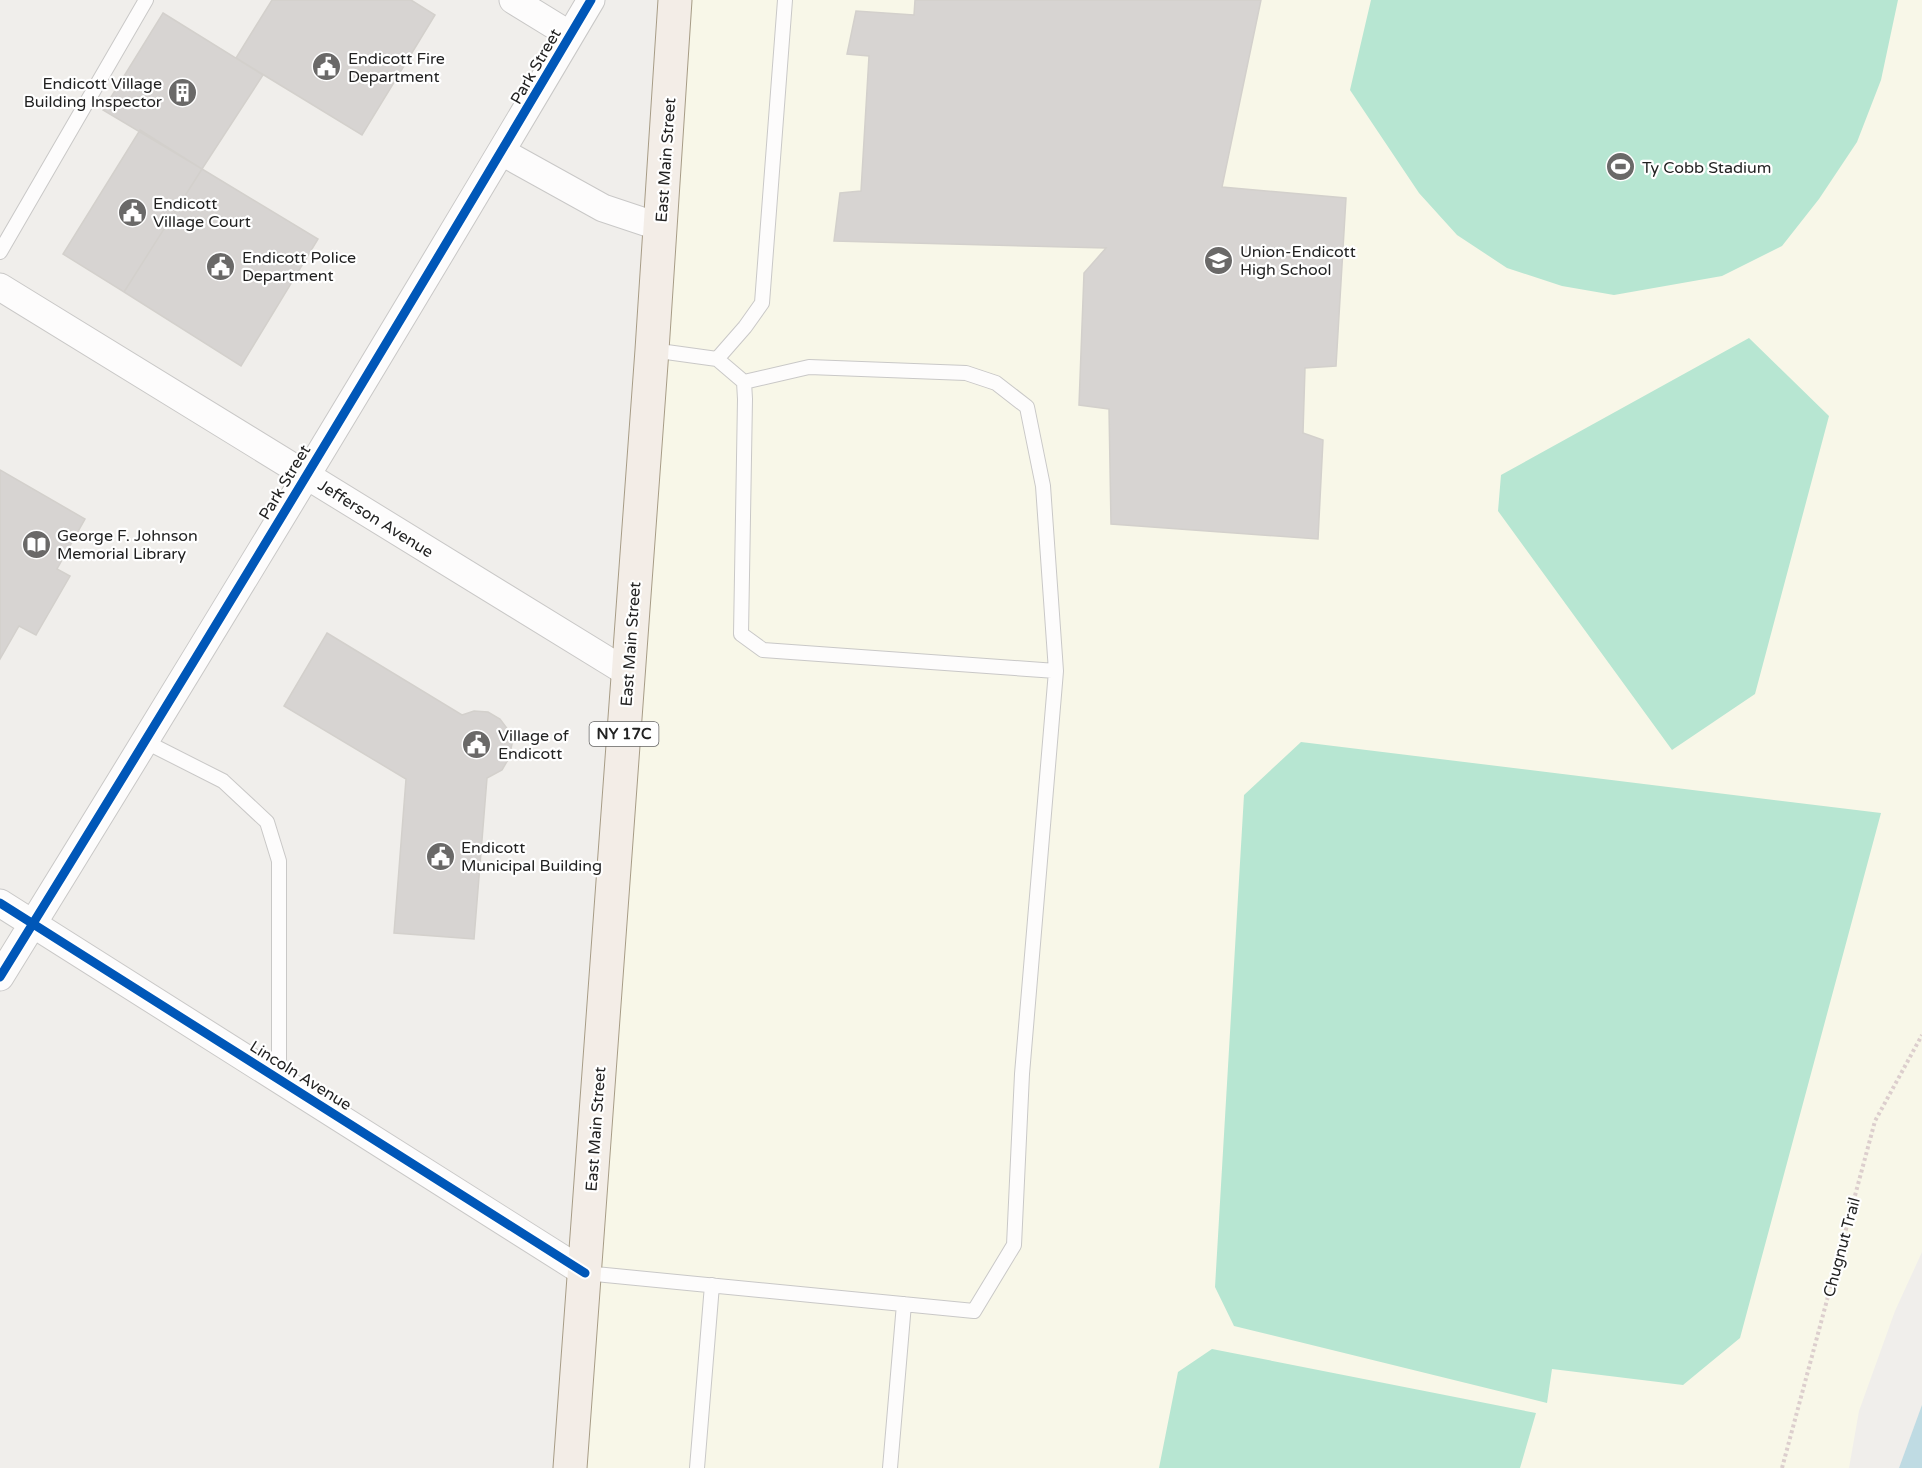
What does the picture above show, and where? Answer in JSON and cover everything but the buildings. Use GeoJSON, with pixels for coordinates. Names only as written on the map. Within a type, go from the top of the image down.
{"type":"FeatureCollection","features":[{"type":"Feature","properties":{"kind":"main road","name":"East Main Street"},"geometry":{"type":"LineString","coordinates":[[570,1468],[652,350],[675,0]]}},
{"type":"Feature","properties":{"kind":"street"},"geometry":{"type":"LineString","coordinates":[[513,0],[570,35]]}},
{"type":"Feature","properties":{"kind":"street","name":"Park Street"},"geometry":{"type":"LineString","coordinates":[[0,977],[502,152],[591,0]]}},
{"type":"Feature","properties":{"kind":"street"},"geometry":{"type":"LineString","coordinates":[[502,152],[603,208],[660,227]]}},
{"type":"Feature","properties":{"kind":"street","name":"Jefferson Avenue"},"geometry":{"type":"LineString","coordinates":[[0,287],[628,673]]}},
{"type":"Feature","properties":{"kind":"street","name":"Lincoln Avenue"},"geometry":{"type":"LineString","coordinates":[[0,903],[585,1272]]}},
{"type":"Feature","properties":{"kind":"lane"},"geometry":{"type":"LineString","coordinates":[[0,252],[146,0]]}},
{"type":"Feature","properties":{"kind":"lane"},"geometry":{"type":"LineString","coordinates":[[717,359],[762,303],[785,0]]}},
{"type":"Feature","properties":{"kind":"lane"},"geometry":{"type":"LineString","coordinates":[[652,350],[717,359],[744,382],[741,634],[763,650],[1056,671]]}},
{"type":"Feature","properties":{"kind":"lane"},"geometry":{"type":"LineString","coordinates":[[585,1272],[974,1311],[1014,1245],[1022,1074],[1056,671],[1043,486],[1028,406],[996,383],[966,373],[809,367],[744,382]]}},
{"type":"Feature","properties":{"kind":"lane"},"geometry":{"type":"LineString","coordinates":[[144,741],[223,781],[267,822],[279,861],[279,1079]]}},
{"type":"Feature","properties":{"kind":"lane"},"geometry":{"type":"LineString","coordinates":[[697,1468],[712,1285]]}},
{"type":"Feature","properties":{"kind":"lane"},"geometry":{"type":"LineString","coordinates":[[890,1468],[904,1304]]}},
{"type":"Feature","properties":{"kind":"shaded area"},"geometry":{"type":"Polygon","coordinates":[[[675,0],[1922,0],[1922,1252],[1895,1311],[1859,1411],[1849,1468],[570,1468],[675,0]]]}},
{"type":"Feature","properties":{"kind":"green space","name":"Ty Cobb Stadium"},"geometry":{"type":"Polygon","coordinates":[[[1371,0],[1898,0],[1881,80],[1857,142],[1819,199],[1782,246],[1722,276],[1614,295],[1562,286],[1507,268],[1457,235],[1419,193],[1350,90],[1371,0]]]}},
{"type":"Feature","properties":{"kind":"green space"},"geometry":{"type":"Polygon","coordinates":[[[1749,338],[1829,416],[1755,694],[1672,750],[1498,511],[1501,475],[1749,338]]]}},
{"type":"Feature","properties":{"kind":"green space"},"geometry":{"type":"Polygon","coordinates":[[[1301,742],[1881,813],[1740,1338],[1683,1385],[1552,1369],[1547,1403],[1234,1326],[1215,1287],[1244,795],[1301,742]]]}},
{"type":"Feature","properties":{"kind":"green space"},"geometry":{"type":"Polygon","coordinates":[[[1212,1349],[1536,1413],[1520,1468],[1159,1468],[1178,1372],[1212,1349]]]}},
{"type":"Feature","properties":{"kind":"water"},"geometry":{"type":"Polygon","coordinates":[[[1922,1405],[1922,1468],[1899,1468],[1922,1405]]]}},
{"type":"Feature","properties":{"kind":"cycle path"},"geometry":{"type":"LineString","coordinates":[[0,977],[298,490],[591,0]]}},
{"type":"Feature","properties":{"kind":"cycle path"},"geometry":{"type":"LineString","coordinates":[[0,903],[585,1273]]}},
{"type":"Feature","properties":{"kind":"place","name":"Endicott Fire Department"},"geometry":{"type":"Point","coordinates":[327,67]}},
{"type":"Feature","properties":{"kind":"place","name":"Endicott Village Building Inspector"},"geometry":{"type":"Point","coordinates":[183,92]}},
{"type":"Feature","properties":{"kind":"place","name":"Ty Cobb Stadium"},"geometry":{"type":"Point","coordinates":[1621,167]}},
{"type":"Feature","properties":{"kind":"place","name":"Endicott Village Court"},"geometry":{"type":"Point","coordinates":[132,212]}},
{"type":"Feature","properties":{"kind":"place","name":"Union-Endicott High School"},"geometry":{"type":"Point","coordinates":[1219,260]}},
{"type":"Feature","properties":{"kind":"place","name":"Endicott Police Department"},"geometry":{"type":"Point","coordinates":[221,266]}},
{"type":"Feature","properties":{"kind":"place","name":"George F. Johnson Memorial Library"},"geometry":{"type":"Point","coordinates":[36,544]}},
{"type":"Feature","properties":{"kind":"place","name":"Village of Endicott"},"geometry":{"type":"Point","coordinates":[477,744]}},
{"type":"Feature","properties":{"kind":"place","name":"Endicott Municipal Building"},"geometry":{"type":"Point","coordinates":[440,856]}}]}
